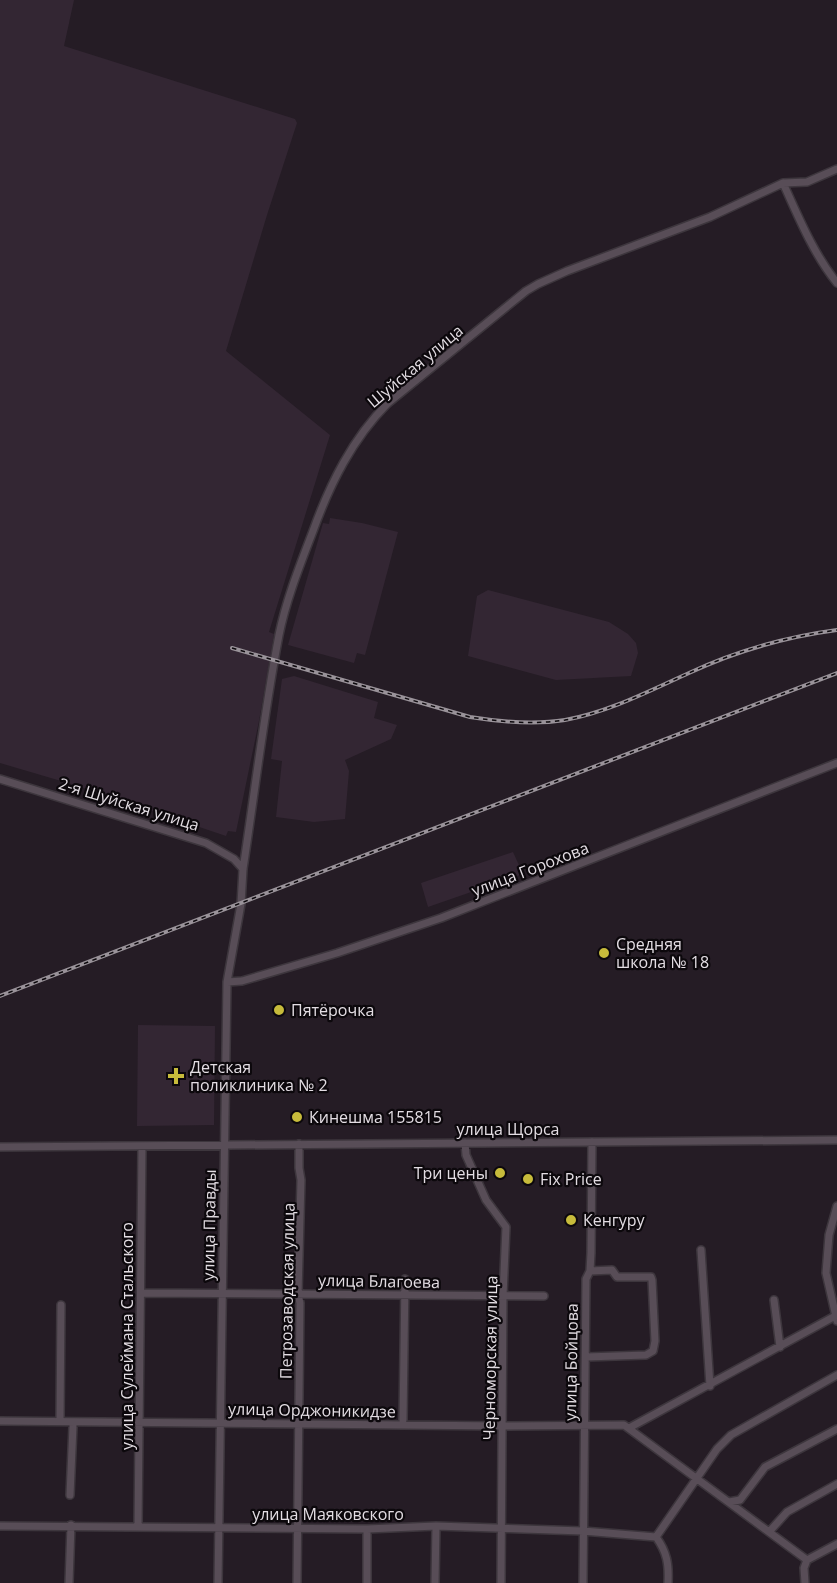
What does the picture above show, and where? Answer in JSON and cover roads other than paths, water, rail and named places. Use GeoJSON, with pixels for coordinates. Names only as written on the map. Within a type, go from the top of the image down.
{"type":"FeatureCollection","features":[{"type":"Feature","properties":{"kind":"street","name":"Шуйская улица"},"geometry":{"type":"LineString","coordinates":[[243,869],[279,634],[291,593],[331,485],[358,438],[375,415],[516,299],[538,284],[710,217],[783,183],[807,182],[837,169]]}},
{"type":"Feature","properties":{"kind":"street"},"geometry":{"type":"LineString","coordinates":[[783,183],[810,242],[824,267],[837,283]]}},
{"type":"Feature","properties":{"kind":"street","name":"улица Горохова"},"geometry":{"type":"LineString","coordinates":[[227,982],[242,981],[267,974],[441,918],[837,763]]}},
{"type":"Feature","properties":{"kind":"street","name":"2-я Шуйская улица"},"geometry":{"type":"LineString","coordinates":[[0,779],[206,843],[234,859],[243,869]]}},
{"type":"Feature","properties":{"kind":"street","name":"улица Правды"},"geometry":{"type":"LineString","coordinates":[[218,1583],[227,982],[241,904],[243,869]]}},
{"type":"Feature","properties":{"kind":"street","name":"улица Щорса"},"geometry":{"type":"LineString","coordinates":[[0,1147],[837,1140]]}},
{"type":"Feature","properties":{"kind":"street","name":"улица Бойцова"},"geometry":{"type":"LineString","coordinates":[[583,1583],[583,1425],[586,1279],[590,1271],[593,1189],[592,1142]]}},
{"type":"Feature","properties":{"kind":"street","name":"Черноморская улица"},"geometry":{"type":"LineString","coordinates":[[465,1143],[466,1155],[486,1200],[506,1227],[503,1296],[501,1583]]}},
{"type":"Feature","properties":{"kind":"street","name":"Петрозаводская улица"},"geometry":{"type":"LineString","coordinates":[[297,1583],[300,1303],[298,1294],[302,1180],[299,1168],[299,1144]]}},
{"type":"Feature","properties":{"kind":"street","name":"улица Сулеймана Стальского"},"geometry":{"type":"LineString","coordinates":[[138,1527],[141,1422],[142,1146]]}},
{"type":"Feature","properties":{"kind":"street"},"geometry":{"type":"LineString","coordinates":[[836,1317],[826,1274],[829,1235],[837,1206]]}},
{"type":"Feature","properties":{"kind":"street"},"geometry":{"type":"LineString","coordinates":[[701,1250],[710,1386]]}},
{"type":"Feature","properties":{"kind":"street"},"geometry":{"type":"LineString","coordinates":[[586,1357],[646,1355],[653,1351],[655,1341],[651,1277],[617,1276],[612,1270],[590,1271]]}},
{"type":"Feature","properties":{"kind":"street"},"geometry":{"type":"LineString","coordinates":[[403,1420],[405,1279]]}},
{"type":"Feature","properties":{"kind":"street","name":"улица Благоева"},"geometry":{"type":"LineString","coordinates":[[141,1293],[544,1296]]}},
{"type":"Feature","properties":{"kind":"street"},"geometry":{"type":"LineString","coordinates":[[774,1300],[780,1347]]}},
{"type":"Feature","properties":{"kind":"street"},"geometry":{"type":"LineString","coordinates":[[60,1421],[61,1305]]}},
{"type":"Feature","properties":{"kind":"street","name":"улица Орджоникидзе"},"geometry":{"type":"LineString","coordinates":[[0,1421],[627,1427],[710,1386],[836,1317]]}},
{"type":"Feature","properties":{"kind":"street"},"geometry":{"type":"LineString","coordinates":[[668,1583],[668,1560],[656,1537],[717,1449],[731,1435],[837,1375]]}},
{"type":"Feature","properties":{"kind":"street"},"geometry":{"type":"LineString","coordinates":[[70,1495],[73,1426]]}},
{"type":"Feature","properties":{"kind":"street"},"geometry":{"type":"LineString","coordinates":[[627,1427],[698,1477],[807,1560]]}},
{"type":"Feature","properties":{"kind":"street"},"geometry":{"type":"LineString","coordinates":[[729,1502],[740,1500],[765,1467],[837,1429]]}},
{"type":"Feature","properties":{"kind":"street"},"geometry":{"type":"LineString","coordinates":[[769,1532],[787,1512],[837,1484]]}},
{"type":"Feature","properties":{"kind":"street"},"geometry":{"type":"LineString","coordinates":[[69,1583],[71,1525]]}},
{"type":"Feature","properties":{"kind":"street","name":"улица Маяковского"},"geometry":{"type":"LineString","coordinates":[[0,1526],[367,1529],[436,1526],[583,1531],[656,1537]]}},
{"type":"Feature","properties":{"kind":"street"},"geometry":{"type":"LineString","coordinates":[[435,1583],[436,1526]]}},
{"type":"Feature","properties":{"kind":"street"},"geometry":{"type":"LineString","coordinates":[[367,1529],[367,1583]]}},
{"type":"Feature","properties":{"kind":"street"},"geometry":{"type":"LineString","coordinates":[[805,1583],[804,1568],[807,1560],[837,1544]]}},
{"type":"Feature","properties":{"kind":"railway"},"geometry":{"type":"LineString","coordinates":[[232,648],[470,717],[529,723],[565,720],[581,716],[644,694],[707,665],[743,652],[780,641],[837,630]]}},
{"type":"Feature","properties":{"kind":"railway"},"geometry":{"type":"LineString","coordinates":[[0,996],[837,673]]}},
{"type":"Feature","properties":{"kind":"place","name":"Средняя школа № 18"},"geometry":{"type":"Point","coordinates":[604,953]}},
{"type":"Feature","properties":{"kind":"place","name":"Пятёрочка"},"geometry":{"type":"Point","coordinates":[279,1010]}},
{"type":"Feature","properties":{"kind":"place","name":"Детская поликлиника № 2"},"geometry":{"type":"Point","coordinates":[176,1076]}},
{"type":"Feature","properties":{"kind":"place","name":"Кинешма 155815"},"geometry":{"type":"Point","coordinates":[297,1117]}},
{"type":"Feature","properties":{"kind":"place","name":"Три цены"},"geometry":{"type":"Point","coordinates":[500,1173]}},
{"type":"Feature","properties":{"kind":"place","name":"Fix Price"},"geometry":{"type":"Point","coordinates":[528,1179]}},
{"type":"Feature","properties":{"kind":"place","name":"Кенгуру"},"geometry":{"type":"Point","coordinates":[571,1220]}}]}
